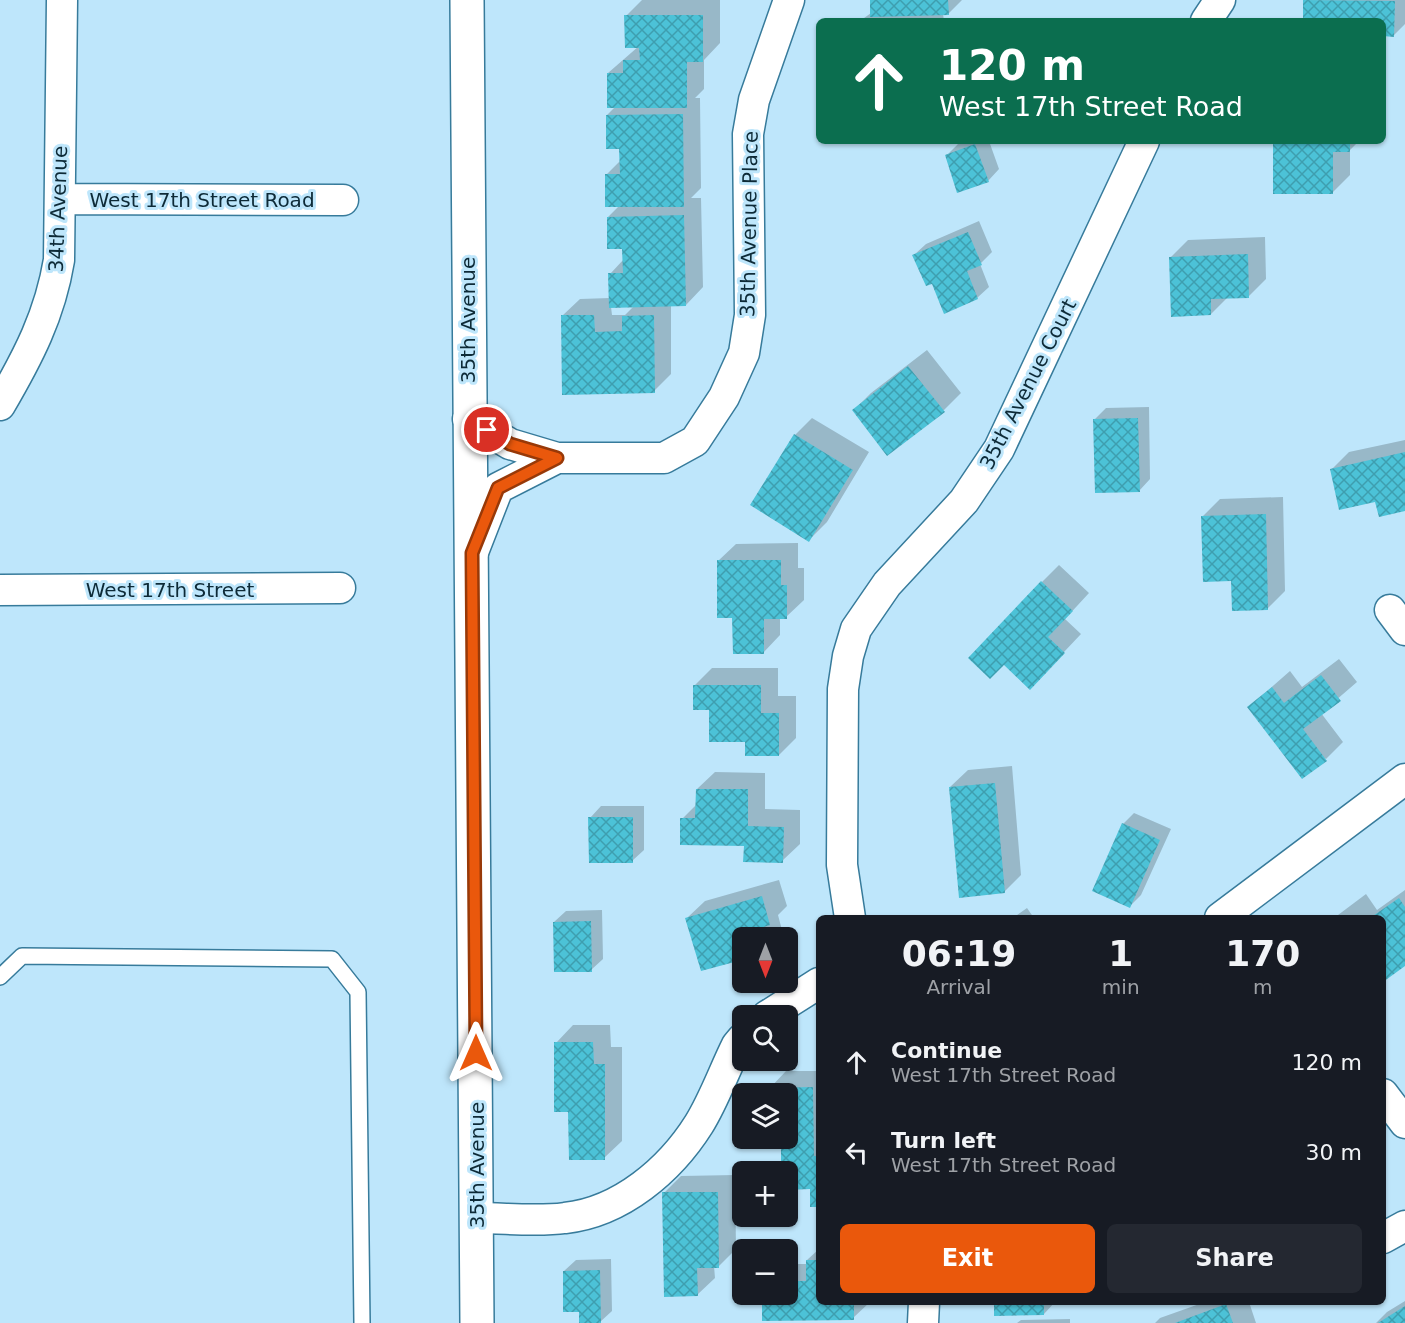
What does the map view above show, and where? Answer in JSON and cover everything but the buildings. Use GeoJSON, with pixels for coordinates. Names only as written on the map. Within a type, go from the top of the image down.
{"type":"FeatureCollection","features":[{"type":"Feature","properties":{"kind":"main road","name":"35th Avenue"},"geometry":{"type":"LineString","coordinates":[[467,0],[468,419],[472,553],[477,1323]]}},
{"type":"Feature","properties":{"kind":"street","name":"34th Avenue"},"geometry":{"type":"LineString","coordinates":[[0,405],[22,367],[53,295],[59,260],[62,0]]}},
{"type":"Feature","properties":{"kind":"street","name":"35th Avenue Place"},"geometry":{"type":"LineString","coordinates":[[557,458],[664,458],[695,441],[724,397],[744,353],[750,315],[748,134],[754,100],[789,0]]}},
{"type":"Feature","properties":{"kind":"street"},"geometry":{"type":"LineString","coordinates":[[1208,18],[1220,0]]}},
{"type":"Feature","properties":{"kind":"street","name":"35th Avenue Court"},"geometry":{"type":"LineString","coordinates":[[850,915],[842,865],[843,689],[848,656],[856,629],[887,584],[964,501],[999,449],[1143,144]]}},
{"type":"Feature","properties":{"kind":"street","name":"West 17th Street Road"},"geometry":{"type":"LineString","coordinates":[[61,199],[343,201]]}},
{"type":"Feature","properties":{"kind":"street"},"geometry":{"type":"LineString","coordinates":[[468,419],[510,444],[557,458]]}},
{"type":"Feature","properties":{"kind":"street"},"geometry":{"type":"LineString","coordinates":[[472,553],[498,488],[557,458]]}},
{"type":"Feature","properties":{"kind":"street","name":"West 17th Street"},"geometry":{"type":"LineString","coordinates":[[0,590],[340,588]]}},
{"type":"Feature","properties":{"kind":"street"},"geometry":{"type":"LineString","coordinates":[[1231,915],[1252,909],[1405,779]]}},
{"type":"Feature","properties":{"kind":"street"},"geometry":{"type":"LineString","coordinates":[[784,1005],[816,985]]}},
{"type":"Feature","properties":{"kind":"street"},"geometry":{"type":"LineString","coordinates":[[477,1218],[564,1219],[600,1211],[636,1192],[680,1150],[700,1123],[732,1056]]}},
{"type":"Feature","properties":{"kind":"street"},"geometry":{"type":"LineString","coordinates":[[1386,1098],[1405,1123]]}},
{"type":"Feature","properties":{"kind":"street"},"geometry":{"type":"LineString","coordinates":[[1386,1236],[1405,1226]]}},
{"type":"Feature","properties":{"kind":"street"},"geometry":{"type":"LineString","coordinates":[[923,1323],[924,1305]]}},
{"type":"Feature","properties":{"kind":"lane"},"geometry":{"type":"LineString","coordinates":[[0,977],[22,956],[332,959],[358,992],[362,1323]]}},
{"type":"Feature","properties":{"kind":"route"},"geometry":{"type":"LineString","coordinates":[[476,1053],[472,553],[498,488],[557,458],[510,444],[487,430]]}}]}
